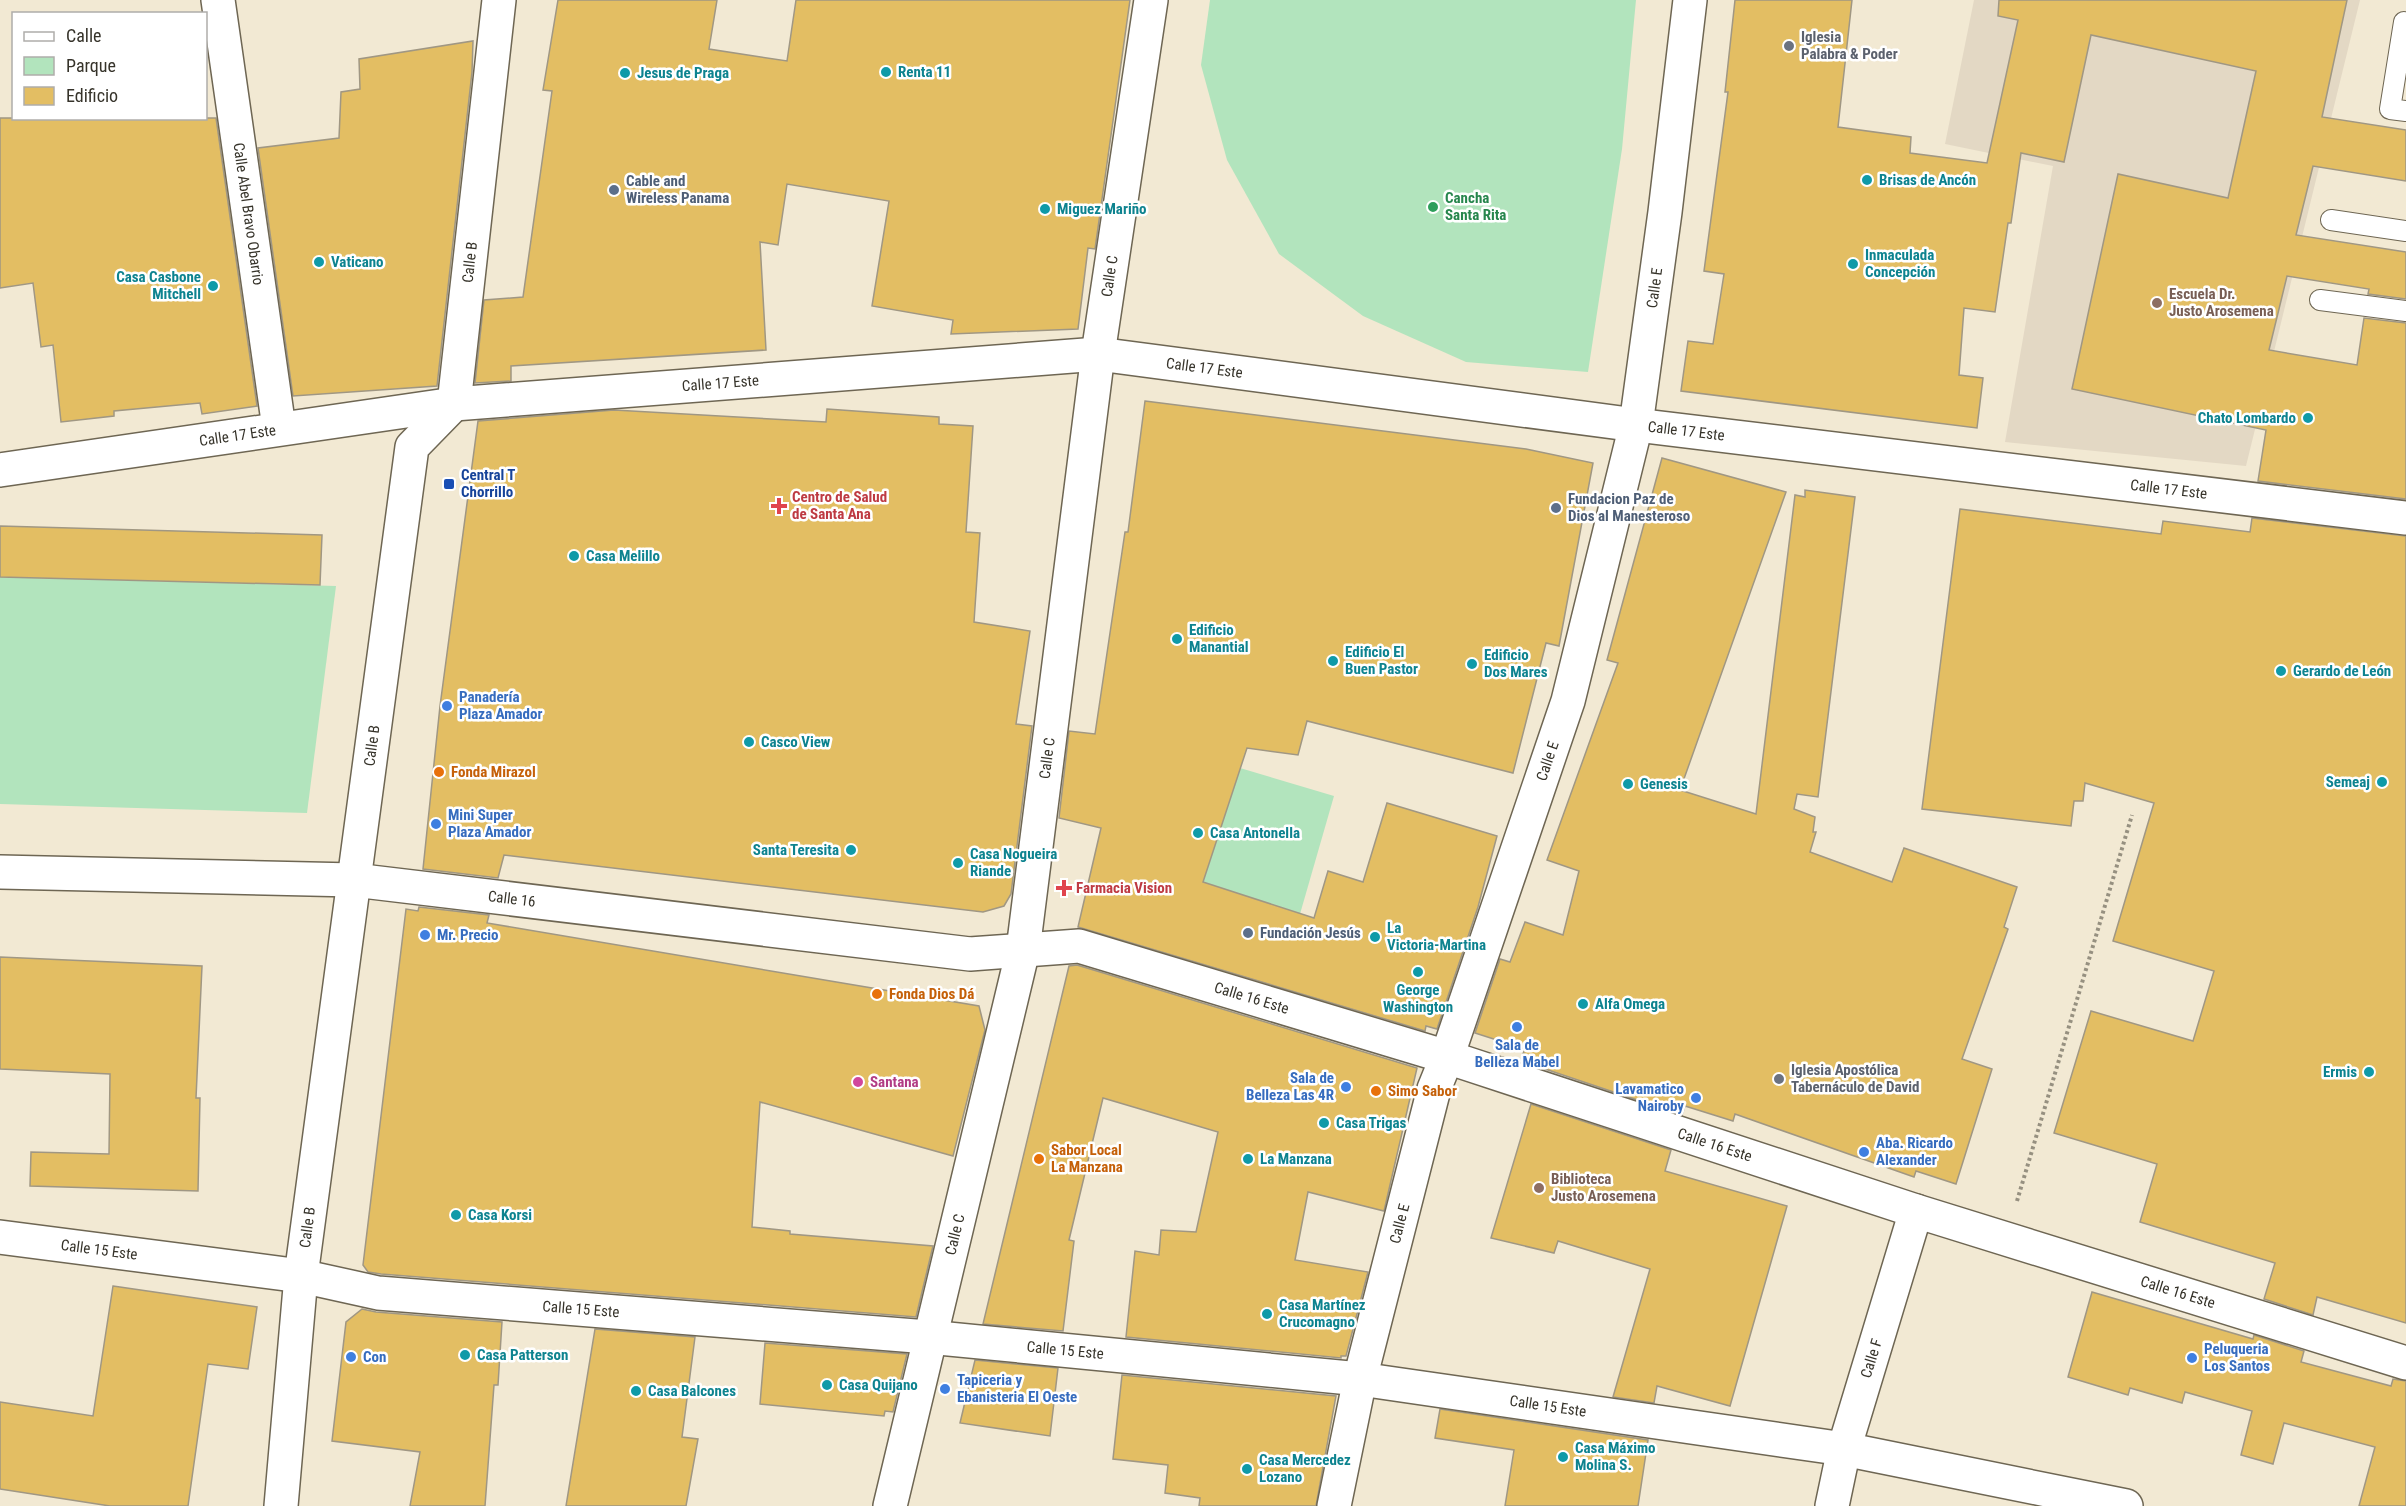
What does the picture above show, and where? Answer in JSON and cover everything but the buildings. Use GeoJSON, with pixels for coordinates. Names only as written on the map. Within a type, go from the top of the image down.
{"type":"FeatureCollection","features":[{"type":"Feature","properties":{"kind":"street","name":"Calle Abel Bravo Obarrio"},"geometry":{"type":"LineString","coordinates":[[218,0],[279,428]]}},
{"type":"Feature","properties":{"kind":"street","name":"Calle B"},"geometry":{"type":"LineString","coordinates":[[281,1506],[301,1276],[412,447],[454,404],[499,0]]}},
{"type":"Feature","properties":{"kind":"street","name":"Calle C"},"geometry":{"type":"LineString","coordinates":[[890,1506],[928,1337],[1023,950],[1098,354],[1151,0]]}},
{"type":"Feature","properties":{"kind":"street","name":"Calle E"},"geometry":{"type":"LineString","coordinates":[[1334,1506],[1360,1379],[1434,1089],[1447,1057],[1568,701],[1636,426],[1665,212],[1690,0]]}},
{"type":"Feature","properties":{"kind":"street","name":"Calle 17 Este"},"geometry":{"type":"LineString","coordinates":[[0,470],[454,404],[1098,354],[1636,426],[2406,518]]}},
{"type":"Feature","properties":{"kind":"street","name":"Calle 16"},"geometry":{"type":"LineString","coordinates":[[0,872],[354,880],[970,954],[1023,950]]}},
{"type":"Feature","properties":{"kind":"street","name":"Calle 16 Este"},"geometry":{"type":"LineString","coordinates":[[1023,950],[1079,946],[1447,1057],[1916,1211],[2406,1363]]}},
{"type":"Feature","properties":{"kind":"street","name":"Calle F"},"geometry":{"type":"LineString","coordinates":[[1832,1506],[1844,1449],[1916,1211]]}},
{"type":"Feature","properties":{"kind":"street","name":"Calle 15 Este"},"geometry":{"type":"LineString","coordinates":[[0,1238],[301,1276],[378,1293],[928,1337],[1360,1379],[1844,1449],[2126,1506]]}},
{"type":"Feature","properties":{"kind":"lane"},"geometry":{"type":"LineString","coordinates":[[2404,22],[2390,109],[2406,111]]}},
{"type":"Feature","properties":{"kind":"lane"},"geometry":{"type":"LineString","coordinates":[[2331,220],[2406,231]]}},
{"type":"Feature","properties":{"kind":"lane"},"geometry":{"type":"LineString","coordinates":[[2320,300],[2406,311]]}},
{"type":"Feature","properties":{"kind":"path"},"geometry":{"type":"LineString","coordinates":[[2006,1239],[2132,815]]}},
{"type":"Feature","properties":{"kind":"shaded area","name":"Escuela Dr. Justo Arosemena"},"geometry":{"type":"Polygon","coordinates":[[[1974,0],[2360,0],[2246,466],[2005,442],[2053,166],[1945,144],[1974,0]]]}},
{"type":"Feature","properties":{"kind":"green space","name":"Cancha Santa Rita"},"geometry":{"type":"Polygon","coordinates":[[[1210,0],[1636,0],[1622,149],[1588,372],[1466,362],[1363,316],[1279,254],[1227,160],[1201,65],[1210,0]]]}},
{"type":"Feature","properties":{"kind":"green space"},"geometry":{"type":"Polygon","coordinates":[[[0,577],[336,586],[307,813],[0,804],[0,577]]]}},
{"type":"Feature","properties":{"kind":"green space"},"geometry":{"type":"Polygon","coordinates":[[[1240,768],[1334,796],[1300,914],[1203,882],[1240,768]]]}},
{"type":"Feature","properties":{"kind":"place","name":"Iglesia Palabra & Poder"},"geometry":{"type":"Point","coordinates":[1789,46]}},
{"type":"Feature","properties":{"kind":"place","name":"Renta 11"},"geometry":{"type":"Point","coordinates":[886,72]}},
{"type":"Feature","properties":{"kind":"place","name":"Jesus de Praga"},"geometry":{"type":"Point","coordinates":[625,73]}},
{"type":"Feature","properties":{"kind":"place","name":"Brisas de Ancón"},"geometry":{"type":"Point","coordinates":[1867,180]}},
{"type":"Feature","properties":{"kind":"place","name":"Cable and Wireless Panama"},"geometry":{"type":"Point","coordinates":[614,190]}},
{"type":"Feature","properties":{"kind":"place","name":"Cancha Santa Rita"},"geometry":{"type":"Point","coordinates":[1433,207]}},
{"type":"Feature","properties":{"kind":"place","name":"Miguez Mariño"},"geometry":{"type":"Point","coordinates":[1045,209]}},
{"type":"Feature","properties":{"kind":"place","name":"Vaticano"},"geometry":{"type":"Point","coordinates":[319,262]}},
{"type":"Feature","properties":{"kind":"place","name":"Inmaculada Concepción"},"geometry":{"type":"Point","coordinates":[1853,264]}},
{"type":"Feature","properties":{"kind":"place","name":"Casa Casbone Mitchell"},"geometry":{"type":"Point","coordinates":[213,286]}},
{"type":"Feature","properties":{"kind":"place","name":"Escuela Dr. Justo Arosemena"},"geometry":{"type":"Point","coordinates":[2157,303]}},
{"type":"Feature","properties":{"kind":"place","name":"Chato Lombardo"},"geometry":{"type":"Point","coordinates":[2308,418]}},
{"type":"Feature","properties":{"kind":"place","name":"Central T Chorrillo"},"geometry":{"type":"Point","coordinates":[449,484]}},
{"type":"Feature","properties":{"kind":"place","name":"Centro de Salud de Santa Ana"},"geometry":{"type":"Point","coordinates":[779,506]}},
{"type":"Feature","properties":{"kind":"place","name":"Fundacion Paz de Dios al Manesteroso"},"geometry":{"type":"Point","coordinates":[1556,508]}},
{"type":"Feature","properties":{"kind":"place","name":"Casa Melillo"},"geometry":{"type":"Point","coordinates":[574,556]}},
{"type":"Feature","properties":{"kind":"place","name":"Edificio Manantial"},"geometry":{"type":"Point","coordinates":[1177,639]}},
{"type":"Feature","properties":{"kind":"place","name":"Edificio El Buen Pastor"},"geometry":{"type":"Point","coordinates":[1333,661]}},
{"type":"Feature","properties":{"kind":"place","name":"Edificio Dos Mares"},"geometry":{"type":"Point","coordinates":[1472,664]}},
{"type":"Feature","properties":{"kind":"place","name":"Gerardo de León"},"geometry":{"type":"Point","coordinates":[2281,671]}},
{"type":"Feature","properties":{"kind":"place","name":"Panadería Plaza Amador"},"geometry":{"type":"Point","coordinates":[447,706]}},
{"type":"Feature","properties":{"kind":"place","name":"Casco View"},"geometry":{"type":"Point","coordinates":[749,742]}},
{"type":"Feature","properties":{"kind":"place","name":"Fonda Mirazol"},"geometry":{"type":"Point","coordinates":[439,772]}},
{"type":"Feature","properties":{"kind":"place","name":"Semeaj"},"geometry":{"type":"Point","coordinates":[2382,782]}},
{"type":"Feature","properties":{"kind":"place","name":"Genesis"},"geometry":{"type":"Point","coordinates":[1628,784]}},
{"type":"Feature","properties":{"kind":"place","name":"Mini Super Plaza Amador"},"geometry":{"type":"Point","coordinates":[436,824]}},
{"type":"Feature","properties":{"kind":"place","name":"Casa Antonella"},"geometry":{"type":"Point","coordinates":[1198,833]}},
{"type":"Feature","properties":{"kind":"place","name":"Santa Teresita"},"geometry":{"type":"Point","coordinates":[851,850]}},
{"type":"Feature","properties":{"kind":"place","name":"Casa Nogueira Riande"},"geometry":{"type":"Point","coordinates":[958,863]}},
{"type":"Feature","properties":{"kind":"place","name":"Farmacia Vision"},"geometry":{"type":"Point","coordinates":[1064,888]}},
{"type":"Feature","properties":{"kind":"place","name":"Fundación Jesús"},"geometry":{"type":"Point","coordinates":[1248,933]}},
{"type":"Feature","properties":{"kind":"place","name":"Mr. Precio"},"geometry":{"type":"Point","coordinates":[425,935]}},
{"type":"Feature","properties":{"kind":"place","name":"La Victoria-Martina"},"geometry":{"type":"Point","coordinates":[1375,937]}},
{"type":"Feature","properties":{"kind":"place","name":"George Washington"},"geometry":{"type":"Point","coordinates":[1418,972]}},
{"type":"Feature","properties":{"kind":"place","name":"Fonda Dios Dá"},"geometry":{"type":"Point","coordinates":[877,994]}},
{"type":"Feature","properties":{"kind":"place","name":"Alfa Omega"},"geometry":{"type":"Point","coordinates":[1583,1004]}},
{"type":"Feature","properties":{"kind":"place","name":"Sala de Belleza Mabel"},"geometry":{"type":"Point","coordinates":[1517,1027]}},
{"type":"Feature","properties":{"kind":"place","name":"Ermis"},"geometry":{"type":"Point","coordinates":[2369,1072]}},
{"type":"Feature","properties":{"kind":"place","name":"Iglesia Apostólica Tabernáculo de David"},"geometry":{"type":"Point","coordinates":[1779,1079]}},
{"type":"Feature","properties":{"kind":"place","name":"Santana"},"geometry":{"type":"Point","coordinates":[858,1082]}},
{"type":"Feature","properties":{"kind":"place","name":"Sala de Belleza Las 4R"},"geometry":{"type":"Point","coordinates":[1346,1087]}},
{"type":"Feature","properties":{"kind":"place","name":"Simo Sabor"},"geometry":{"type":"Point","coordinates":[1376,1091]}},
{"type":"Feature","properties":{"kind":"place","name":"Lavamatico Nairoby"},"geometry":{"type":"Point","coordinates":[1696,1098]}},
{"type":"Feature","properties":{"kind":"place","name":"Casa Trigas"},"geometry":{"type":"Point","coordinates":[1324,1123]}},
{"type":"Feature","properties":{"kind":"place","name":"Aba. Ricardo Alexander"},"geometry":{"type":"Point","coordinates":[1864,1152]}},
{"type":"Feature","properties":{"kind":"place","name":"Sabor Local La Manzana"},"geometry":{"type":"Point","coordinates":[1039,1159]}},
{"type":"Feature","properties":{"kind":"place","name":"La Manzana"},"geometry":{"type":"Point","coordinates":[1248,1159]}},
{"type":"Feature","properties":{"kind":"place","name":"Biblioteca Justo Arosemena"},"geometry":{"type":"Point","coordinates":[1539,1188]}},
{"type":"Feature","properties":{"kind":"place","name":"Casa Korsi"},"geometry":{"type":"Point","coordinates":[456,1215]}},
{"type":"Feature","properties":{"kind":"place","name":"Casa Martínez Crucomagno"},"geometry":{"type":"Point","coordinates":[1267,1314]}},
{"type":"Feature","properties":{"kind":"place","name":"Casa Patterson"},"geometry":{"type":"Point","coordinates":[465,1355]}},
{"type":"Feature","properties":{"kind":"place","name":"Con"},"geometry":{"type":"Point","coordinates":[351,1357]}},
{"type":"Feature","properties":{"kind":"place","name":"Peluqueria Los Santos"},"geometry":{"type":"Point","coordinates":[2192,1358]}},
{"type":"Feature","properties":{"kind":"place","name":"Casa Quijano"},"geometry":{"type":"Point","coordinates":[827,1385]}},
{"type":"Feature","properties":{"kind":"place","name":"Tapiceria y Ebanisteria El Oeste"},"geometry":{"type":"Point","coordinates":[945,1389]}},
{"type":"Feature","properties":{"kind":"place","name":"Casa Balcones"},"geometry":{"type":"Point","coordinates":[636,1391]}},
{"type":"Feature","properties":{"kind":"place","name":"Casa Máximo Molina S."},"geometry":{"type":"Point","coordinates":[1563,1457]}},
{"type":"Feature","properties":{"kind":"place","name":"Casa Mercedez Lozano"},"geometry":{"type":"Point","coordinates":[1247,1469]}}]}
